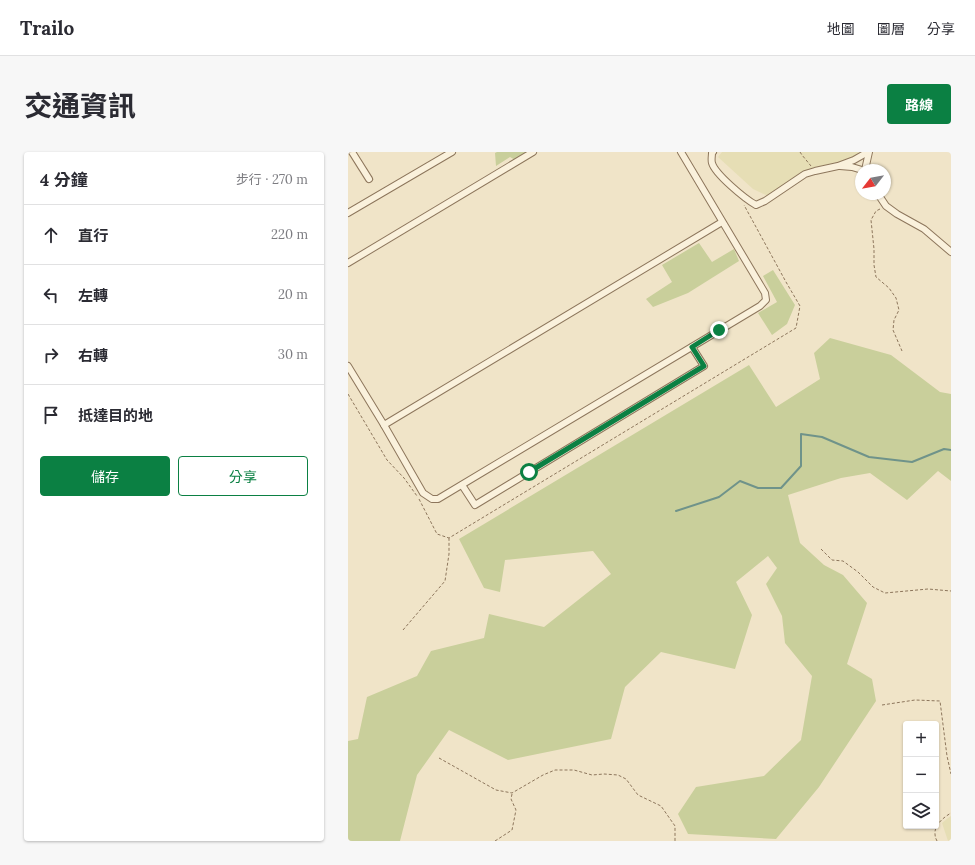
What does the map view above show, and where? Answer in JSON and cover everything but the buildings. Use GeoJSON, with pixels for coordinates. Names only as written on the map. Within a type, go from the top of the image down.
{"type":"FeatureCollection","features":[{"type":"Feature","properties":{"kind":"street"},"geometry":{"type":"LineString","coordinates":[[360,152],[353,154],[369,179]]}},
{"type":"Feature","properties":{"kind":"street"},"geometry":{"type":"LineString","coordinates":[[348,213],[452,152]]}},
{"type":"Feature","properties":{"kind":"street"},"geometry":{"type":"LineString","coordinates":[[348,263],[533,152]]}},
{"type":"Feature","properties":{"kind":"street"},"geometry":{"type":"LineString","coordinates":[[348,366],[423,493],[432,499],[438,499],[760,306],[766,300],[764,293],[681,152]]}},
{"type":"Feature","properties":{"kind":"street"},"geometry":{"type":"LineString","coordinates":[[712,152],[712,162],[717,172],[738,192],[756,205],[765,201],[805,174],[838,166],[854,160],[868,152]]}},
{"type":"Feature","properties":{"kind":"street"},"geometry":{"type":"LineString","coordinates":[[866,164],[868,152]]}},
{"type":"Feature","properties":{"kind":"street"},"geometry":{"type":"LineString","coordinates":[[838,166],[855,168]]}},
{"type":"Feature","properties":{"kind":"street"},"geometry":{"type":"LineString","coordinates":[[882,200],[886,206],[924,229],[951,252]]}},
{"type":"Feature","properties":{"kind":"street"},"geometry":{"type":"LineString","coordinates":[[384,425],[722,222]]}},
{"type":"Feature","properties":{"kind":"street"},"geometry":{"type":"LineString","coordinates":[[462,485],[475,505],[704,366],[692,347]]}},
{"type":"Feature","properties":{"kind":"path"},"geometry":{"type":"LineString","coordinates":[[800,152],[815,171]]}},
{"type":"Feature","properties":{"kind":"path"},"geometry":{"type":"LineString","coordinates":[[886,206],[876,211],[871,220],[874,265],[876,277],[889,288],[896,298],[899,310],[894,320],[893,330],[902,351]]}},
{"type":"Feature","properties":{"kind":"path"},"geometry":{"type":"LineString","coordinates":[[402,630],[445,581],[449,554],[449,538]]}},
{"type":"Feature","properties":{"kind":"path"},"geometry":{"type":"LineString","coordinates":[[821,550],[832,560],[843,561],[858,572],[873,588],[884,593],[928,589],[951,591]]}},
{"type":"Feature","properties":{"kind":"path"},"geometry":{"type":"LineString","coordinates":[[882,705],[915,700],[940,701],[951,774]]}},
{"type":"Feature","properties":{"kind":"path"},"geometry":{"type":"LineString","coordinates":[[440,758],[496,790],[512,794],[543,775],[555,770],[574,770],[592,776],[604,774],[618,775],[626,779],[638,795],[661,806],[674,826],[675,841]]}},
{"type":"Feature","properties":{"kind":"path"},"geometry":{"type":"LineString","coordinates":[[495,841],[512,830],[516,810],[511,799],[512,794]]}},
{"type":"Feature","properties":{"kind":"path"},"geometry":{"type":"LineString","coordinates":[[937,841],[934,833],[936,828],[940,821],[951,813]]}},
{"type":"Feature","properties":{"kind":"shaded area"},"geometry":{"type":"Polygon","coordinates":[[[722,152],[859,153],[846,160],[808,170],[768,196],[753,189],[718,157],[722,152]]]}},
{"type":"Feature","properties":{"kind":"shaded area"},"geometry":{"type":"Polygon","coordinates":[[[951,816],[951,841],[948,841],[942,823],[951,816]]]}},
{"type":"Feature","properties":{"kind":"green space"},"geometry":{"type":"Polygon","coordinates":[[[531,152],[517,161],[510,157],[496,166],[495,153],[531,152]]]}},
{"type":"Feature","properties":{"kind":"green space"},"geometry":{"type":"Polygon","coordinates":[[[699,243],[712,262],[734,249],[739,261],[688,293],[653,307],[646,299],[672,282],[662,265],[699,243]]]}},
{"type":"Feature","properties":{"kind":"green space"},"geometry":{"type":"Polygon","coordinates":[[[773,270],[795,305],[787,324],[772,335],[758,313],[777,302],[763,276],[773,270]]]}},
{"type":"Feature","properties":{"kind":"green space"},"geometry":{"type":"Polygon","coordinates":[[[830,338],[891,355],[940,392],[951,394],[951,481],[938,471],[907,500],[870,473],[841,478],[788,495],[800,543],[824,565],[843,575],[867,603],[847,664],[872,679],[876,701],[819,787],[776,839],[688,834],[678,814],[696,787],[764,776],[801,740],[812,676],[785,643],[782,616],[766,584],[777,568],[768,556],[736,582],[752,615],[735,669],[661,652],[625,687],[611,739],[508,760],[449,730],[417,775],[400,841],[348,841],[348,741],[358,739],[367,697],[417,676],[431,651],[484,638],[489,614],[544,627],[611,574],[593,551],[505,560],[500,592],[484,588],[459,539],[749,365],[776,407],[820,379],[814,353],[830,338]]]}},
{"type":"Feature","properties":{"kind":"waterway"},"geometry":{"type":"LineString","coordinates":[[676,511],[719,497],[740,481],[758,488],[781,488],[801,466],[801,434],[822,437],[869,457],[912,462],[944,449],[951,450]]}},
{"type":"Feature","properties":{"kind":"route"},"geometry":{"type":"LineString","coordinates":[[529,472],[704,366],[692,347],[719,330]]}}]}
